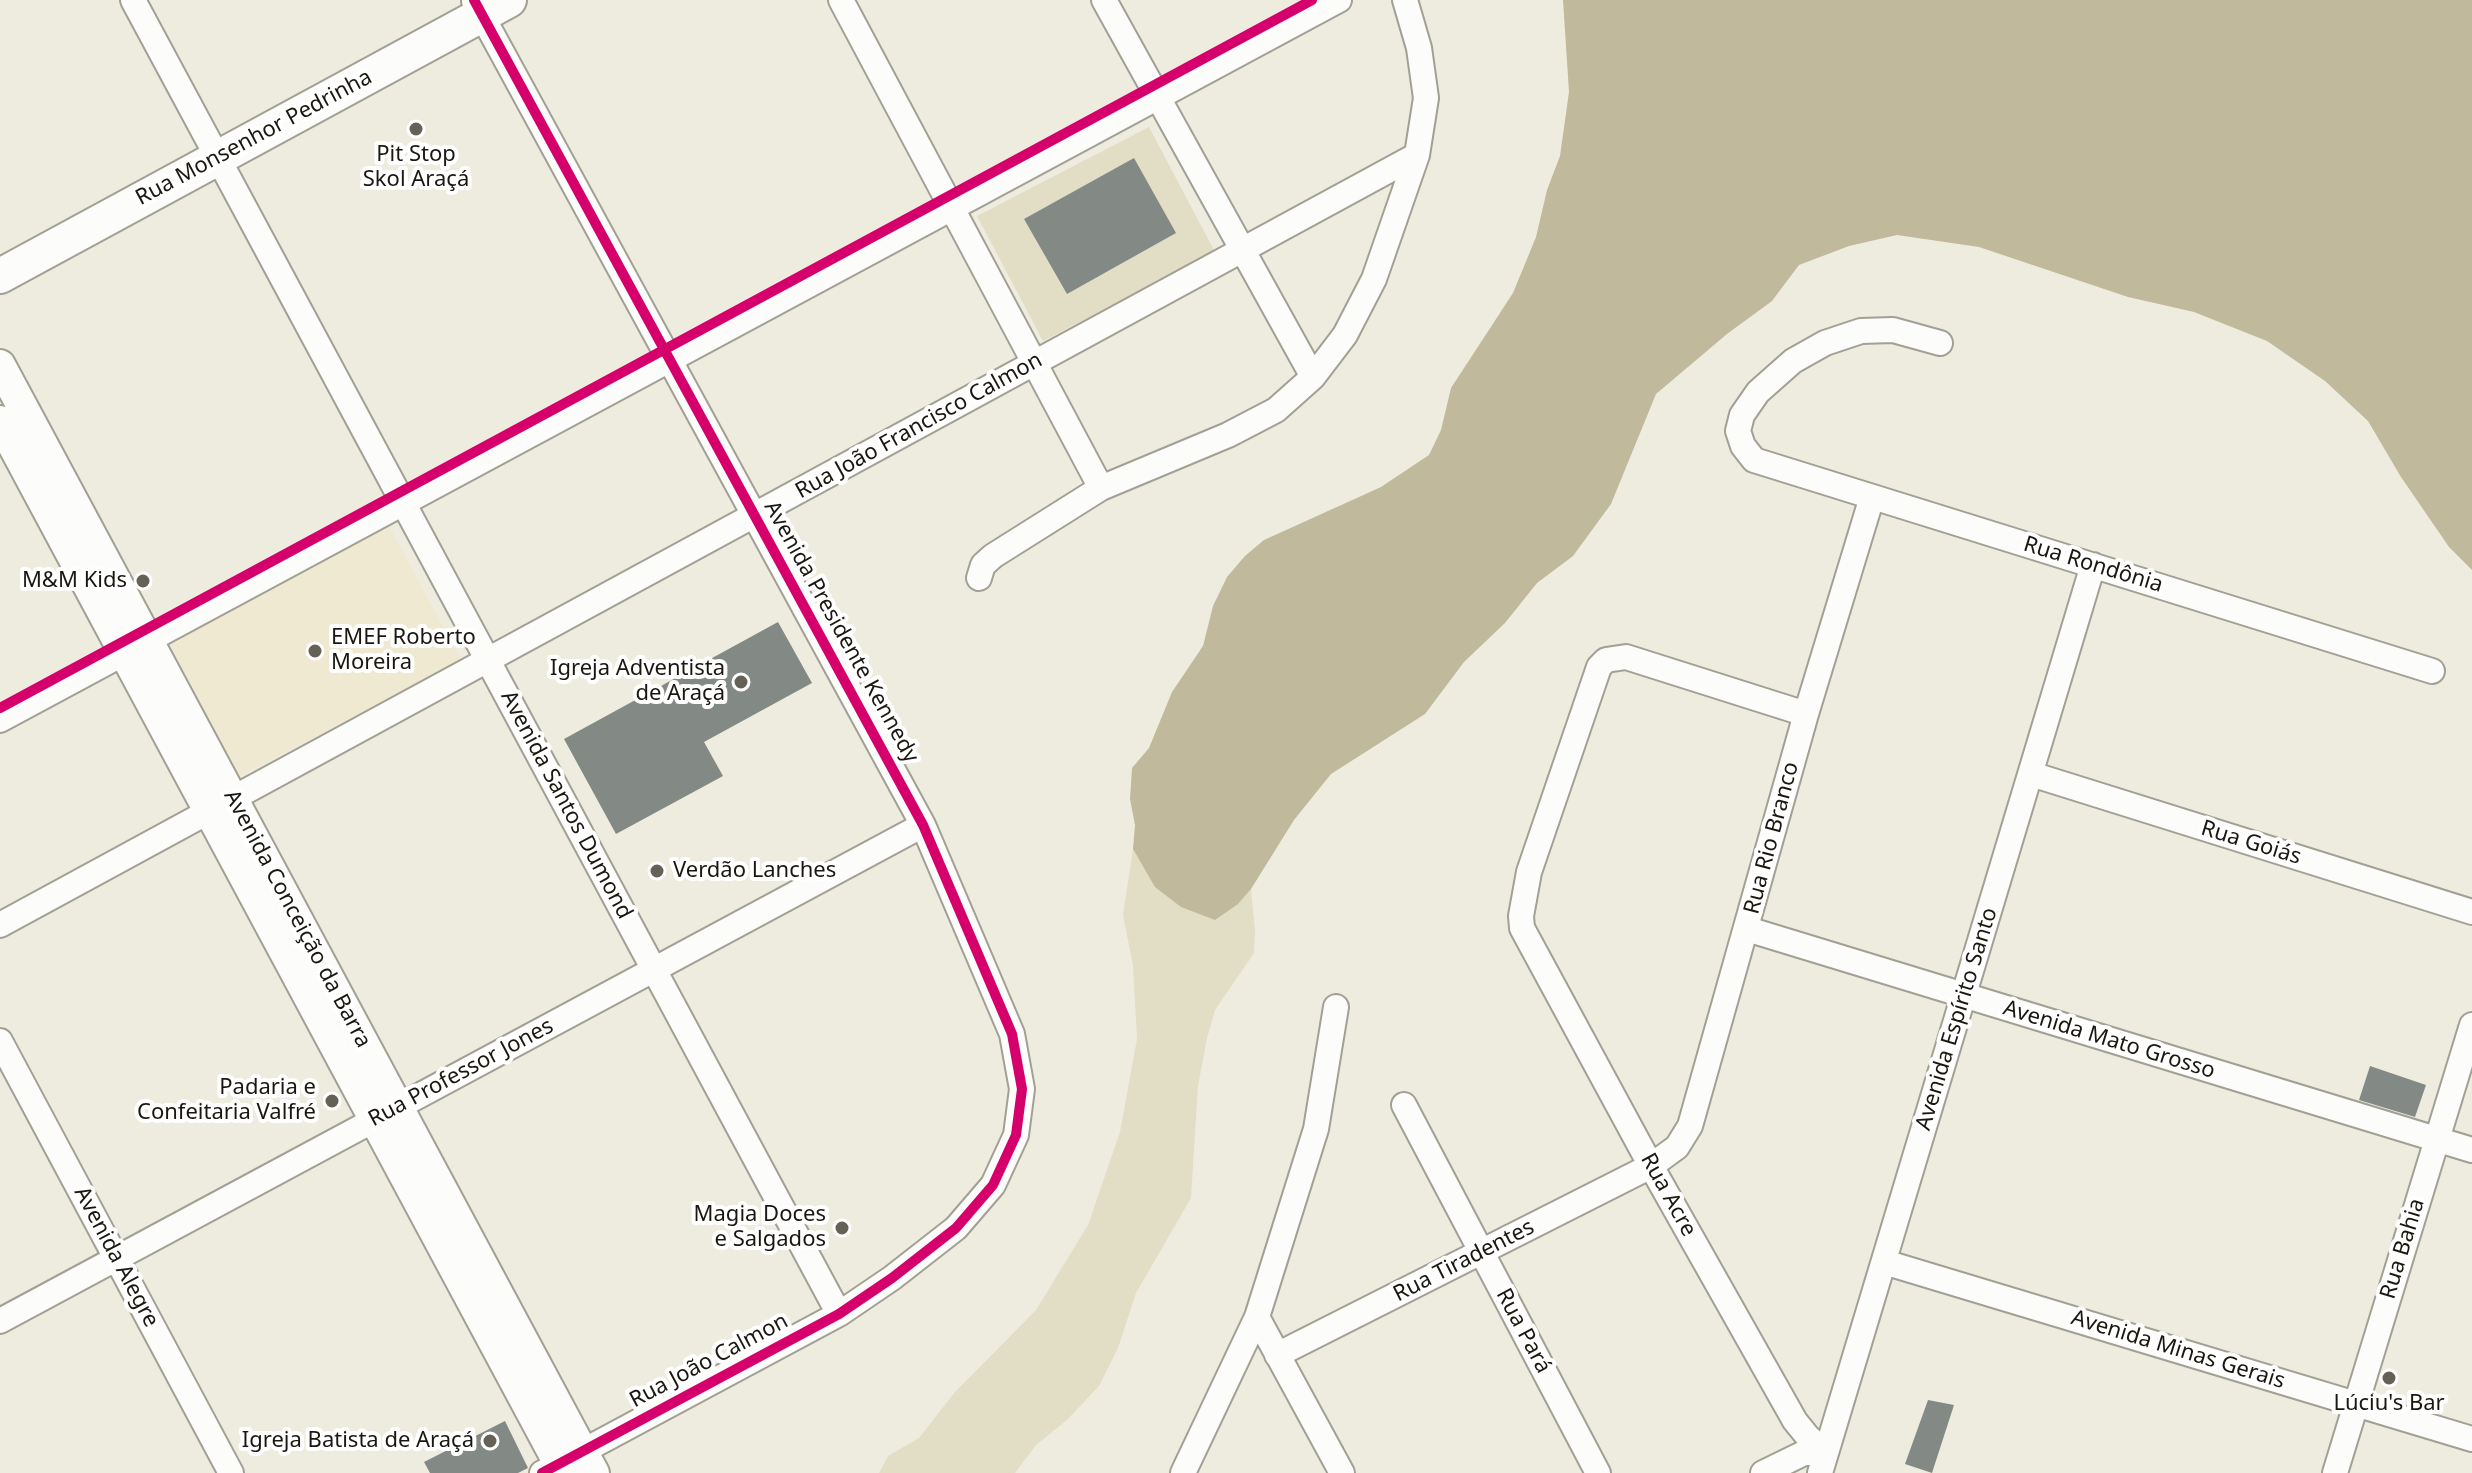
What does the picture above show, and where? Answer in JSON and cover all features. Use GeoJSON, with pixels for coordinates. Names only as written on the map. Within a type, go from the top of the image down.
{"type":"FeatureCollection","features":[{"type":"Feature","properties":{"kind":"main road","name":"Rua Monsenhor Pedrinha"},"geometry":{"type":"LineString","coordinates":[[0,276],[218,158],[488,5]]}},
{"type":"Feature","properties":{"kind":"street","name":"Avenida Santos Dumond"},"geometry":{"type":"LineString","coordinates":[[133,0],[839,1314]]}},
{"type":"Feature","properties":{"kind":"street"},"geometry":{"type":"LineString","coordinates":[[841,0],[1101,488]]}},
{"type":"Feature","properties":{"kind":"street"},"geometry":{"type":"LineString","coordinates":[[1104,0],[1313,377]]}},
{"type":"Feature","properties":{"kind":"street"},"geometry":{"type":"LineString","coordinates":[[0,720],[1339,0]]}},
{"type":"Feature","properties":{"kind":"street"},"geometry":{"type":"LineString","coordinates":[[979,578],[983,565],[993,556],[1101,488],[1228,435],[1276,410],[1313,377],[1345,335],[1374,279],[1417,155],[1426,98],[1419,48],[1405,0]]}},
{"type":"Feature","properties":{"kind":"street","name":"Avenida Presidente Kennedy"},"geometry":{"type":"LineString","coordinates":[[488,5],[670,360],[923,825],[1012,1034],[1022,1089],[1016,1135],[993,1185],[956,1228],[892,1278]]}},
{"type":"Feature","properties":{"kind":"street","name":"Rua João Francisco Calmon"},"geometry":{"type":"LineString","coordinates":[[0,925],[1417,155]]}},
{"type":"Feature","properties":{"kind":"street","name":"Rua Rondônia"},"geometry":{"type":"LineString","coordinates":[[1940,343],[1893,330],[1861,331],[1825,343],[1793,361],[1758,392],[1742,415],[1738,431],[1743,446],[1754,460],[2432,671]]}},
{"type":"Feature","properties":{"kind":"street","name":"Avenida Conceição da Barra"},"geometry":{"type":"LineString","coordinates":[[0,365],[136,647],[386,1113],[568,1467]]}},
{"type":"Feature","properties":{"kind":"street","name":"Avenida Conceição da Barra"},"geometry":{"type":"LineString","coordinates":[[0,421],[136,647]]}},
{"type":"Feature","properties":{"kind":"street","name":"Rua Rio Branco"},"geometry":{"type":"LineString","coordinates":[[1651,1166],[1677,1147],[1690,1126],[1806,714],[1872,497]]}},
{"type":"Feature","properties":{"kind":"street","name":"Avenida Espírito Santo"},"geometry":{"type":"LineString","coordinates":[[1823,1463],[2093,565]]}},
{"type":"Feature","properties":{"kind":"street","name":"Rua Acre"},"geometry":{"type":"LineString","coordinates":[[1806,714],[1626,657],[1606,660],[1599,667],[1529,872],[1521,916],[1522,928],[1651,1166],[1795,1421],[1823,1463]]}},
{"type":"Feature","properties":{"kind":"street","name":"Rua Goiás"},"geometry":{"type":"LineString","coordinates":[[2031,774],[2472,912]]}},
{"type":"Feature","properties":{"kind":"street","name":"Rua Professor Jones"},"geometry":{"type":"LineString","coordinates":[[0,1321],[923,825]]}},
{"type":"Feature","properties":{"kind":"street","name":"Avenida Mato Grosso"},"geometry":{"type":"LineString","coordinates":[[1747,929],[2472,1150]]}},
{"type":"Feature","properties":{"kind":"street"},"geometry":{"type":"LineString","coordinates":[[1183,1473],[1257,1317],[1316,1129],[1336,1007]]}},
{"type":"Feature","properties":{"kind":"street","name":"Rua Bahia"},"geometry":{"type":"LineString","coordinates":[[2335,1473],[2472,1025]]}},
{"type":"Feature","properties":{"kind":"street","name":"Avenida Alegre"},"geometry":{"type":"LineString","coordinates":[[0,1041],[231,1473]]}},
{"type":"Feature","properties":{"kind":"street","name":"Rua Pará"},"geometry":{"type":"LineString","coordinates":[[1404,1105],[1598,1473]]}},
{"type":"Feature","properties":{"kind":"street","name":"Rua Tiradentes"},"geometry":{"type":"LineString","coordinates":[[1277,1355],[1651,1166]]}},
{"type":"Feature","properties":{"kind":"street","name":"Avenida Minas Gerais"},"geometry":{"type":"LineString","coordinates":[[1884,1262],[2472,1439]]}},
{"type":"Feature","properties":{"kind":"street","name":"Rua João Calmon"},"geometry":{"type":"LineString","coordinates":[[568,1467],[839,1314],[892,1278]]}},
{"type":"Feature","properties":{"kind":"street"},"geometry":{"type":"LineString","coordinates":[[1257,1317],[1342,1473]]}},
{"type":"Feature","properties":{"kind":"street"},"geometry":{"type":"LineString","coordinates":[[1763,1473],[1804,1453],[1823,1463]]}},
{"type":"Feature","properties":{"kind":"shaded area"},"geometry":{"type":"Polygon","coordinates":[[[1563,0],[2472,0],[2472,570],[2449,547],[2401,477],[2368,421],[2325,381],[2267,341],[2194,312],[2128,297],[1979,247],[1897,235],[1849,246],[1799,265],[1772,301],[1727,334],[1656,394],[1611,504],[1573,556],[1537,583],[1505,623],[1464,662],[1425,714],[1331,774],[1294,820],[1251,889],[1238,904],[1215,920],[1181,907],[1155,887],[1133,849],[1132,768],[1149,748],[1172,692],[1203,646],[1213,606],[1227,577],[1245,556],[1264,540],[1381,487],[1429,455],[1441,430],[1451,388],[1513,293],[1536,237],[1547,190],[1560,156],[1569,92],[1563,0]]]}},
{"type":"Feature","properties":{"kind":"shaded area"},"geometry":{"type":"Polygon","coordinates":[[[1149,127],[1215,252],[1043,341],[977,216],[1149,127]]]}},
{"type":"Feature","properties":{"kind":"shaded area","name":"EMEF Roberto Moreira"},"geometry":{"type":"Polygon","coordinates":[[[389,526],[461,660],[240,776],[169,643],[389,526]]]}},
{"type":"Feature","properties":{"kind":"shaded area"},"geometry":{"type":"Polygon","coordinates":[[[1133,849],[1156,887],[1238,904],[1251,889],[1254,953],[1215,1010],[1207,1038],[1198,1086],[1191,1198],[1136,1293],[1118,1348],[1099,1386],[1067,1420],[1036,1445],[1015,1473],[879,1473],[888,1456],[919,1438],[955,1392],[1036,1310],[1088,1225],[1120,1132],[1137,1039],[1133,966],[1123,915],[1133,849]]]}},
{"type":"Feature","properties":{"kind":"building"},"geometry":{"type":"Polygon","coordinates":[[[1134,158],[1176,233],[1067,294],[1024,219],[1134,158]]]}},
{"type":"Feature","properties":{"kind":"building"},"geometry":{"type":"Polygon","coordinates":[[[778,622],[812,683],[704,742],[723,776],[616,834],[564,739],[778,622]]]}},
{"type":"Feature","properties":{"kind":"building"},"geometry":{"type":"Polygon","coordinates":[[[2370,1066],[2426,1085],[2415,1117],[2359,1100],[2370,1066]]]}},
{"type":"Feature","properties":{"kind":"building"},"geometry":{"type":"Polygon","coordinates":[[[1928,1400],[1954,1405],[1932,1473],[1905,1464],[1928,1400]]]}},
{"type":"Feature","properties":{"kind":"building","name":"Igreja Batista de Araçá"},"geometry":{"type":"Polygon","coordinates":[[[505,1421],[528,1468],[518,1473],[430,1473],[424,1462],[505,1421]]]}},
{"type":"Feature","properties":{"kind":"cycle path"},"geometry":{"type":"LineString","coordinates":[[474,0],[923,825],[1012,1034],[1022,1089],[1016,1135],[993,1185],[956,1228],[839,1314],[542,1473]]}},
{"type":"Feature","properties":{"kind":"cycle path"},"geometry":{"type":"LineString","coordinates":[[0,708],[1312,0]]}},
{"type":"Feature","properties":{"kind":"place","name":"Pit Stop Skol Araçá"},"geometry":{"type":"Point","coordinates":[416,129]}},
{"type":"Feature","properties":{"kind":"place","name":"M&M Kids"},"geometry":{"type":"Point","coordinates":[143,581]}},
{"type":"Feature","properties":{"kind":"place","name":"EMEF Roberto Moreira"},"geometry":{"type":"Point","coordinates":[315,651]}},
{"type":"Feature","properties":{"kind":"place","name":"Igreja Adventista de Araçá"},"geometry":{"type":"Point","coordinates":[741,682]}},
{"type":"Feature","properties":{"kind":"place","name":"Verdão Lanches"},"geometry":{"type":"Point","coordinates":[657,871]}},
{"type":"Feature","properties":{"kind":"place","name":"Padaria e Confeitaria Valfré"},"geometry":{"type":"Point","coordinates":[332,1101]}},
{"type":"Feature","properties":{"kind":"place","name":"Magia Doces e Salgados"},"geometry":{"type":"Point","coordinates":[842,1228]}},
{"type":"Feature","properties":{"kind":"place","name":"Lúciu's Bar"},"geometry":{"type":"Point","coordinates":[2389,1378]}},
{"type":"Feature","properties":{"kind":"place","name":"Igreja Batista de Araçá"},"geometry":{"type":"Point","coordinates":[490,1441]}}]}
